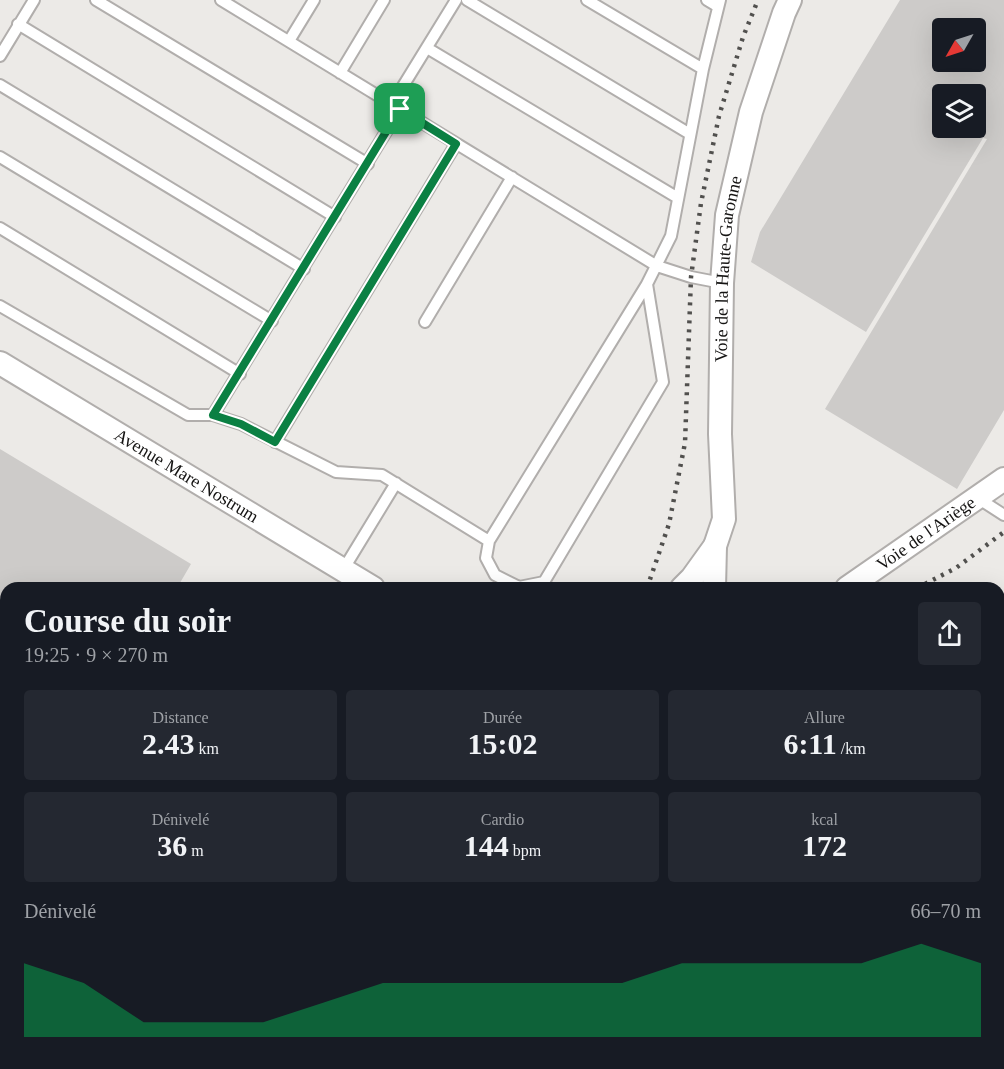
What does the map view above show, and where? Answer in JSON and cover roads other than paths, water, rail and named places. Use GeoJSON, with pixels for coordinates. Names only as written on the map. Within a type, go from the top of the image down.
{"type":"FeatureCollection","features":[{"type":"Feature","properties":{"kind":"street","name":"Voie de la Haute-Garonne"},"geometry":{"type":"LineString","coordinates":[[714,582],[715,546],[723,519],[720,434],[722,283],[727,215],[751,112],[783,13],[790,0]]}},
{"type":"Feature","properties":{"kind":"street","name":"Avenue Mare Nostrum"},"geometry":{"type":"LineString","coordinates":[[0,363],[363,582]]}},
{"type":"Feature","properties":{"kind":"street"},"geometry":{"type":"LineString","coordinates":[[976,497],[1004,479]]}},
{"type":"Feature","properties":{"kind":"street","name":"Voie de l'Ariège"},"geometry":{"type":"LineString","coordinates":[[856,582],[976,497]]}},
{"type":"Feature","properties":{"kind":"street","name":"Voie de la Haute-Garonne"},"geometry":{"type":"LineString","coordinates":[[688,582],[715,546]]}},
{"type":"Feature","properties":{"kind":"lane"},"geometry":{"type":"LineString","coordinates":[[0,56],[34,0]]}},
{"type":"Feature","properties":{"kind":"lane"},"geometry":{"type":"LineString","coordinates":[[96,0],[368,164]]}},
{"type":"Feature","properties":{"kind":"lane"},"geometry":{"type":"LineString","coordinates":[[220,0],[239,5],[289,41],[657,266],[691,277],[722,283]]}},
{"type":"Feature","properties":{"kind":"lane"},"geometry":{"type":"LineString","coordinates":[[289,41],[314,0]]}},
{"type":"Feature","properties":{"kind":"lane"},"geometry":{"type":"LineString","coordinates":[[340,72],[384,0]]}},
{"type":"Feature","properties":{"kind":"lane"},"geometry":{"type":"LineString","coordinates":[[213,415],[368,164],[427,48],[456,0]]}},
{"type":"Feature","properties":{"kind":"lane"},"geometry":{"type":"LineString","coordinates":[[467,0],[690,134]]}},
{"type":"Feature","properties":{"kind":"lane"},"geometry":{"type":"LineString","coordinates":[[587,0],[703,69]]}},
{"type":"Feature","properties":{"kind":"lane"},"geometry":{"type":"LineString","coordinates":[[509,582],[495,575],[486,558],[489,541],[647,284],[671,236],[718,3],[707,0]]}},
{"type":"Feature","properties":{"kind":"lane"},"geometry":{"type":"LineString","coordinates":[[18,24],[335,217]]}},
{"type":"Feature","properties":{"kind":"lane"},"geometry":{"type":"LineString","coordinates":[[427,48],[678,198]]}},
{"type":"Feature","properties":{"kind":"lane"},"geometry":{"type":"LineString","coordinates":[[0,85],[304,269]]}},
{"type":"Feature","properties":{"kind":"lane"},"geometry":{"type":"LineString","coordinates":[[275,442],[456,144]]}},
{"type":"Feature","properties":{"kind":"lane"},"geometry":{"type":"LineString","coordinates":[[0,157],[272,321]]}},
{"type":"Feature","properties":{"kind":"lane"},"geometry":{"type":"LineString","coordinates":[[425,322],[512,177]]}},
{"type":"Feature","properties":{"kind":"lane"},"geometry":{"type":"LineString","coordinates":[[0,228],[240,374]]}},
{"type":"Feature","properties":{"kind":"lane"},"geometry":{"type":"LineString","coordinates":[[544,582],[663,381],[647,284]]}},
{"type":"Feature","properties":{"kind":"lane"},"geometry":{"type":"LineString","coordinates":[[0,306],[188,415],[213,415],[241,424],[336,472],[382,475],[489,541]]}},
{"type":"Feature","properties":{"kind":"lane"},"geometry":{"type":"LineString","coordinates":[[343,570],[396,483]]}},
{"type":"Feature","properties":{"kind":"lane","name":"Voie de l'Ariège"},"geometry":{"type":"LineString","coordinates":[[976,497],[1004,515]]}},
{"type":"Feature","properties":{"kind":"railway"},"geometry":{"type":"LineString","coordinates":[[649,582],[669,524],[685,443],[691,277],[701,203],[719,116],[743,37],[758,0]]}},
{"type":"Feature","properties":{"kind":"railway"},"geometry":{"type":"LineString","coordinates":[[929,582],[956,568],[1004,532]]}}]}
